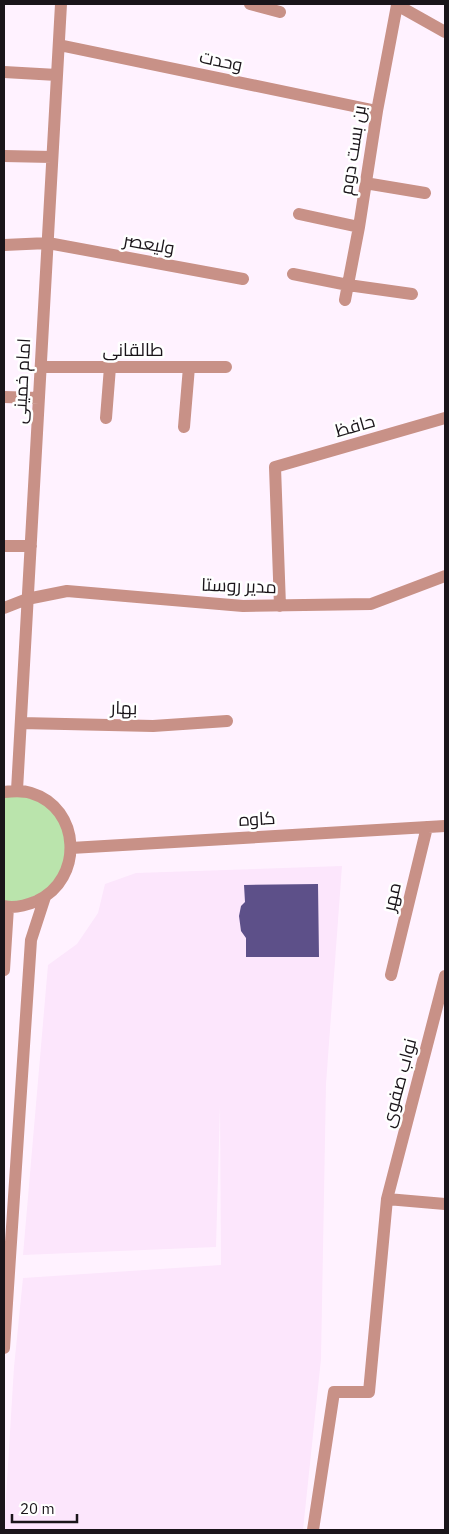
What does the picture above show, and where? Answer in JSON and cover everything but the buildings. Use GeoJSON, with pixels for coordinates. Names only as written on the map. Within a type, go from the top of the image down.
{"type":"FeatureCollection","features":[{"type":"Feature","properties":{"kind":"street","name":"امام خمینی"},"geometry":{"type":"LineString","coordinates":[[10,791],[20,723],[61,4]]}},
{"type":"Feature","properties":{"kind":"street"},"geometry":{"type":"LineString","coordinates":[[250,4],[280,12]]}},
{"type":"Feature","properties":{"kind":"street","name":"بن بست دوم"},"geometry":{"type":"LineString","coordinates":[[345,300],[397,5],[445,32]]}},
{"type":"Feature","properties":{"kind":"street","name":"وحدت"},"geometry":{"type":"LineString","coordinates":[[59,45],[377,111]]}},
{"type":"Feature","properties":{"kind":"street"},"geometry":{"type":"LineString","coordinates":[[4,72],[57,75]]}},
{"type":"Feature","properties":{"kind":"street"},"geometry":{"type":"LineString","coordinates":[[4,156],[52,157]]}},
{"type":"Feature","properties":{"kind":"street"},"geometry":{"type":"LineString","coordinates":[[365,183],[425,193]]}},
{"type":"Feature","properties":{"kind":"street"},"geometry":{"type":"LineString","coordinates":[[299,214],[359,227]]}},
{"type":"Feature","properties":{"kind":"street","name":"ولیعصر"},"geometry":{"type":"LineString","coordinates":[[4,245],[48,243],[244,279]]}},
{"type":"Feature","properties":{"kind":"street"},"geometry":{"type":"LineString","coordinates":[[293,274],[348,285],[412,294]]}},
{"type":"Feature","properties":{"kind":"street"},"geometry":{"type":"LineString","coordinates":[[106,418],[110,367]]}},
{"type":"Feature","properties":{"kind":"street"},"geometry":{"type":"LineString","coordinates":[[184,427],[189,367]]}},
{"type":"Feature","properties":{"kind":"street","name":"طالقانی"},"geometry":{"type":"LineString","coordinates":[[41,368],[226,367]]}},
{"type":"Feature","properties":{"kind":"street"},"geometry":{"type":"LineString","coordinates":[[4,398],[39,398]]}},
{"type":"Feature","properties":{"kind":"street","name":"حافظ"},"geometry":{"type":"LineString","coordinates":[[280,606],[275,467],[445,418]]}},
{"type":"Feature","properties":{"kind":"street"},"geometry":{"type":"LineString","coordinates":[[4,546],[31,546]]}},
{"type":"Feature","properties":{"kind":"street","name":"مدیر روستا"},"geometry":{"type":"LineString","coordinates":[[4,608],[27,600],[67,591],[243,606],[371,604],[445,576]]}},
{"type":"Feature","properties":{"kind":"street","name":"بهار"},"geometry":{"type":"LineString","coordinates":[[20,723],[153,726],[227,721]]}},
{"type":"Feature","properties":{"kind":"street"},"geometry":{"type":"LineString","coordinates":[[4,970],[6,907],[28,905],[45,897],[59,884],[68,867],[71,848],[64,820],[55,808],[44,799],[31,793],[10,791]]}},
{"type":"Feature","properties":{"kind":"street","name":"کاوه"},"geometry":{"type":"LineString","coordinates":[[71,848],[445,826]]}},
{"type":"Feature","properties":{"kind":"street","name":"مهر"},"geometry":{"type":"LineString","coordinates":[[391,975],[427,827]]}},
{"type":"Feature","properties":{"kind":"street"},"geometry":{"type":"LineString","coordinates":[[4,1348],[31,940],[45,897]]}},
{"type":"Feature","properties":{"kind":"street","name":"نواب صفوی"},"geometry":{"type":"LineString","coordinates":[[313,1530],[334,1392],[369,1392],[387,1199],[445,976]]}},
{"type":"Feature","properties":{"kind":"street"},"geometry":{"type":"LineString","coordinates":[[387,1199],[445,1204]]}},
{"type":"Feature","properties":{"kind":"shaded area"},"geometry":{"type":"Polygon","coordinates":[[[342,866],[326,1084],[321,1359],[303,1530],[4,1530],[14,1367],[23,1278],[221,1265],[220,1105],[216,1247],[23,1255],[48,965],[77,944],[98,913],[105,884],[136,873],[342,866]]]}},
{"type":"Feature","properties":{"kind":"green space"},"geometry":{"type":"Polygon","coordinates":[[[4,793],[43,801],[68,829],[60,885],[4,909],[4,793]]]}}]}
